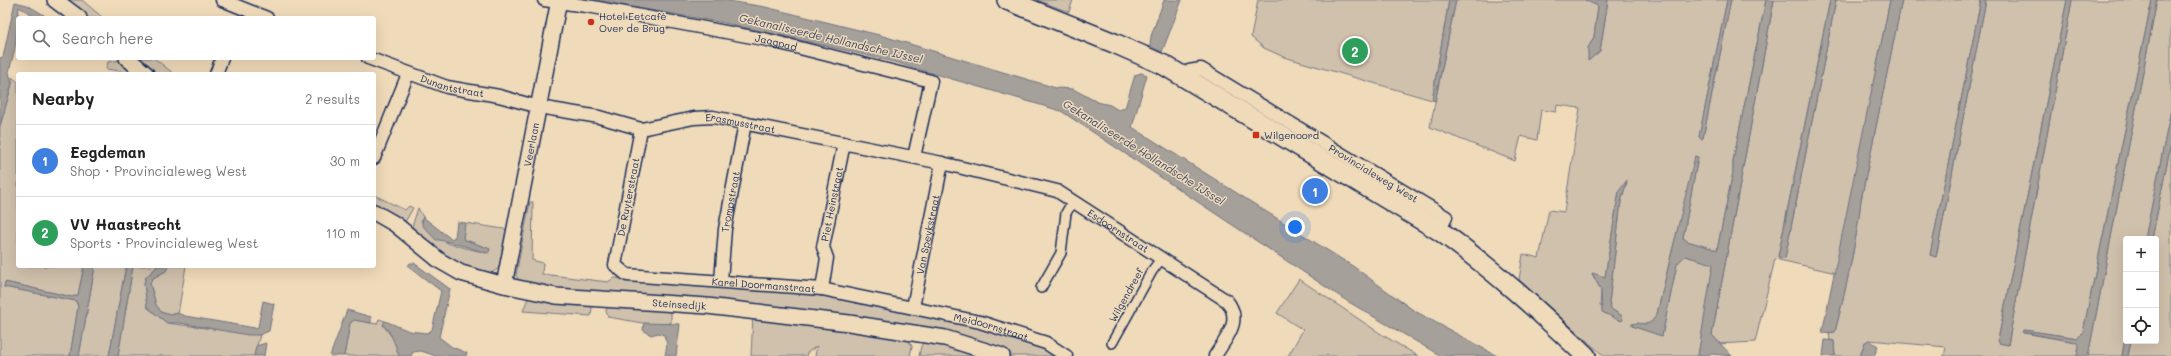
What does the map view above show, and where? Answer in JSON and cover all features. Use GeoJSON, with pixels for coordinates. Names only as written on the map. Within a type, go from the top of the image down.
{"type":"FeatureCollection","features":[{"type":"Feature","properties":{"kind":"main road","name":"Provincialeweg West"},"geometry":{"type":"LineString","coordinates":[[1007,0],[1114,43],[1186,77],[1440,231],[1482,261],[1532,304],[1586,356]]}},
{"type":"Feature","properties":{"kind":"street"},"geometry":{"type":"LineString","coordinates":[[55,0],[76,16]]}},
{"type":"Feature","properties":{"kind":"street"},"geometry":{"type":"LineString","coordinates":[[222,0],[239,13],[256,16]]}},
{"type":"Feature","properties":{"kind":"street","name":"Jaagpad"},"geometry":{"type":"LineString","coordinates":[[554,1],[768,40],[930,81],[914,157]]}},
{"type":"Feature","properties":{"kind":"street","name":"Veerlaan"},"geometry":{"type":"LineString","coordinates":[[504,285],[540,107],[554,1]]}},
{"type":"Feature","properties":{"kind":"street"},"geometry":{"type":"LineString","coordinates":[[129,60],[144,72]]}},
{"type":"Feature","properties":{"kind":"street"},"geometry":{"type":"LineString","coordinates":[[217,72],[221,60]]}},
{"type":"Feature","properties":{"kind":"street","name":"Dunantstraat"},"geometry":{"type":"LineString","coordinates":[[373,60],[447,87],[498,96],[540,107]]}},
{"type":"Feature","properties":{"kind":"street"},"geometry":{"type":"LineString","coordinates":[[376,153],[408,74]]}},
{"type":"Feature","properties":{"kind":"street","name":"Erasmusstraat"},"geometry":{"type":"LineString","coordinates":[[540,107],[599,117],[641,129],[704,117],[745,123],[942,163]]}},
{"type":"Feature","properties":{"kind":"street","name":"Trompstraat"},"geometry":{"type":"LineString","coordinates":[[721,281],[725,229],[745,123]]}},
{"type":"Feature","properties":{"kind":"street","name":"De Ruyterstraat"},"geometry":{"type":"LineString","coordinates":[[615,265],[641,129]]}},
{"type":"Feature","properties":{"kind":"street","name":"Piet Heinstraat"},"geometry":{"type":"LineString","coordinates":[[822,289],[827,258],[823,247],[844,143]]}},
{"type":"Feature","properties":{"kind":"street","name":"Esdoornstraat"},"geometry":{"type":"LineString","coordinates":[[942,163],[1056,191],[1227,301],[1233,308],[1233,325],[1215,356]]}},
{"type":"Feature","properties":{"kind":"street","name":"Van Speykstraat"},"geometry":{"type":"LineString","coordinates":[[913,306],[942,163]]}},
{"type":"Feature","properties":{"kind":"street"},"geometry":{"type":"LineString","coordinates":[[1041,288],[1061,253],[1066,213],[1073,201]]}},
{"type":"Feature","properties":{"kind":"street","name":"Steinsedijk"},"geometry":{"type":"LineString","coordinates":[[376,213],[395,224],[440,261],[461,273],[504,285],[556,296],[707,306],[849,323],[945,338],[1002,356]]}},
{"type":"Feature","properties":{"kind":"street","name":"Wilgendreef"},"geometry":{"type":"LineString","coordinates":[[1112,343],[1152,271],[1161,259]]}},
{"type":"Feature","properties":{"kind":"street","name":"Karel Doormanstraat"},"geometry":{"type":"LineString","coordinates":[[615,265],[627,275],[822,289],[913,306]]}},
{"type":"Feature","properties":{"kind":"street","name":"Meidoornstraat"},"geometry":{"type":"LineString","coordinates":[[913,306],[1010,330],[1046,343],[1066,356]]}},
{"type":"Feature","properties":{"kind":"shaded area"},"geometry":{"type":"Polygon","coordinates":[[[61,0],[82,0],[101,16],[81,16],[61,0]]]}},
{"type":"Feature","properties":{"kind":"shaded area"},"geometry":{"type":"Polygon","coordinates":[[[1037,0],[1073,0],[1069,12],[1037,0]]]}},
{"type":"Feature","properties":{"kind":"shaded area"},"geometry":{"type":"Polygon","coordinates":[[[1258,0],[1449,0],[1432,100],[1284,57],[1264,48],[1251,37],[1258,0]]]}},
{"type":"Feature","properties":{"kind":"shaded area"},"geometry":{"type":"Polygon","coordinates":[[[1456,0],[1585,0],[1598,6],[1594,37],[1588,48],[1589,60],[1600,51],[1608,0],[1727,0],[1699,137],[1701,139],[1703,138],[1731,0],[1766,0],[1733,161],[1733,172],[1717,250],[1687,241],[1683,238],[1698,157],[1673,247],[1657,314],[1651,322],[1646,324],[1632,324],[1632,326],[1662,336],[1677,264],[1685,256],[1714,264],[1698,356],[1604,356],[1519,280],[1523,254],[1539,258],[1549,210],[1564,212],[1580,108],[1557,105],[1556,112],[1541,110],[1537,140],[1521,136],[1515,161],[1430,127],[1456,0]],[[1627,182],[1619,191],[1605,277],[1592,274],[1601,290],[1600,306],[1622,316],[1611,309],[1609,303],[1621,201],[1627,182]]]}},
{"type":"Feature","properties":{"kind":"shaded area"},"geometry":{"type":"Polygon","coordinates":[[[1774,0],[1830,0],[1778,256],[1785,258],[1836,0],[1890,0],[1836,273],[1775,259],[1755,342],[1718,344],[1712,335],[1774,0]]]}},
{"type":"Feature","properties":{"kind":"shaded area"},"geometry":{"type":"Polygon","coordinates":[[[1902,0],[1981,0],[1930,255],[1936,257],[1986,0],[2067,0],[1998,340],[1999,343],[2008,345],[2072,0],[2152,0],[2083,332],[2078,338],[2024,330],[2023,333],[2076,342],[2079,346],[2077,356],[1944,356],[1946,347],[1869,340],[1863,347],[1860,356],[1835,356],[1834,341],[1830,340],[1829,333],[1835,332],[1847,283],[1861,200],[1902,0]]]}},
{"type":"Feature","properties":{"kind":"shaded area"},"geometry":{"type":"Polygon","coordinates":[[[2157,0],[2171,0],[2171,110],[2146,236],[2123,236],[2124,344],[2122,356],[2088,356],[2157,0]]]}},
{"type":"Feature","properties":{"kind":"shaded area"},"geometry":{"type":"Polygon","coordinates":[[[121,60],[138,72],[122,72],[106,69],[108,62],[121,60]]]}},
{"type":"Feature","properties":{"kind":"shaded area"},"geometry":{"type":"Polygon","coordinates":[[[134,60],[156,60],[172,72],[148,72],[134,60]]]}},
{"type":"Feature","properties":{"kind":"shaded area"},"geometry":{"type":"Polygon","coordinates":[[[12,77],[16,80],[16,268],[84,268],[78,295],[72,297],[5,282],[4,287],[76,301],[78,307],[70,356],[0,356],[0,126],[12,84],[12,77]]]}},
{"type":"Feature","properties":{"kind":"shaded area"},"geometry":{"type":"Polygon","coordinates":[[[2171,143],[2171,356],[2128,356],[2130,344],[2159,344],[2159,236],[2153,236],[2171,143]]]}},
{"type":"Feature","properties":{"kind":"shaded area"},"geometry":{"type":"Polygon","coordinates":[[[376,196],[405,210],[409,206],[413,208],[405,222],[401,223],[376,210],[376,196]]]}},
{"type":"Feature","properties":{"kind":"shaded area"},"geometry":{"type":"Polygon","coordinates":[[[530,202],[533,202],[532,260],[543,263],[542,274],[608,282],[614,278],[819,293],[936,315],[1034,342],[1057,356],[1010,356],[977,345],[611,298],[520,283],[516,275],[530,202]]]}},
{"type":"Feature","properties":{"kind":"shaded area"},"geometry":{"type":"Polygon","coordinates":[[[418,208],[423,217],[421,221],[432,235],[450,244],[486,253],[490,249],[463,239],[465,223],[510,230],[502,266],[490,274],[461,269],[411,230],[418,208]]]}},
{"type":"Feature","properties":{"kind":"shaded area"},"geometry":{"type":"Polygon","coordinates":[[[95,268],[126,268],[109,356],[79,356],[95,268]]]}},
{"type":"Feature","properties":{"kind":"shaded area"},"geometry":{"type":"Polygon","coordinates":[[[133,268],[156,268],[146,277],[144,283],[147,307],[167,323],[260,335],[254,356],[118,356],[133,268]]]}},
{"type":"Feature","properties":{"kind":"shaded area"},"geometry":{"type":"Polygon","coordinates":[[[167,268],[186,268],[178,314],[162,313],[156,305],[150,283],[153,278],[166,271],[167,268]]]}},
{"type":"Feature","properties":{"kind":"shaded area"},"geometry":{"type":"Polygon","coordinates":[[[1299,279],[1381,334],[1418,356],[1288,356],[1303,330],[1277,313],[1299,279]]]}},
{"type":"Feature","properties":{"kind":"shaded area"},"geometry":{"type":"Polygon","coordinates":[[[532,297],[589,304],[592,308],[591,316],[523,311],[528,298],[532,297]]]}},
{"type":"Feature","properties":{"kind":"shaded area"},"geometry":{"type":"Polygon","coordinates":[[[607,304],[671,307],[671,323],[654,325],[608,317],[606,311],[607,304]]]}},
{"type":"Feature","properties":{"kind":"shaded area"},"geometry":{"type":"Polygon","coordinates":[[[753,315],[906,336],[912,346],[910,356],[815,356],[817,346],[807,353],[806,356],[751,356],[753,315]]]}},
{"type":"Feature","properties":{"kind":"shaded area"},"geometry":{"type":"Polygon","coordinates":[[[379,319],[385,321],[383,325],[394,340],[399,356],[344,356],[350,323],[354,320],[377,324],[379,319]]]}},
{"type":"Feature","properties":{"kind":"shaded area"},"geometry":{"type":"Polygon","coordinates":[[[927,339],[992,356],[919,356],[921,346],[927,339]]]}},
{"type":"Feature","properties":{"kind":"water","name":"Gekanaliseerde Hollandsche IJssel"},"geometry":{"type":"Polygon","coordinates":[[[593,0],[723,0],[765,7],[883,36],[1056,88],[1073,89],[1097,102],[1110,105],[1118,110],[1125,108],[1135,75],[1141,73],[1147,75],[1132,127],[1354,267],[1413,310],[1497,356],[1441,356],[1347,301],[1061,111],[894,62],[844,50],[725,23],[593,0]]]}},
{"type":"Feature","properties":{"kind":"water"},"geometry":{"type":"Polygon","coordinates":[[[1164,0],[1182,0],[1162,52],[1150,46],[1151,36],[1164,0]]]}},
{"type":"Feature","properties":{"kind":"water"},"geometry":{"type":"Polygon","coordinates":[[[1449,0],[1456,0],[1435,101],[1432,100],[1449,0]]]}},
{"type":"Feature","properties":{"kind":"water"},"geometry":{"type":"Polygon","coordinates":[[[1585,0],[1608,0],[1600,51],[1588,61],[1588,48],[1594,37],[1598,6],[1585,0]]]}},
{"type":"Feature","properties":{"kind":"water"},"geometry":{"type":"Polygon","coordinates":[[[1727,0],[1731,0],[1703,138],[1701,139],[1699,137],[1727,0]]]}},
{"type":"Feature","properties":{"kind":"water"},"geometry":{"type":"Polygon","coordinates":[[[1766,0],[1774,0],[1712,335],[1732,356],[1711,354],[1698,356],[1713,264],[1685,256],[1677,264],[1662,336],[1632,326],[1632,324],[1646,324],[1651,322],[1657,314],[1695,156],[1698,157],[1683,238],[1687,241],[1717,250],[1733,172],[1733,161],[1766,0]]]}},
{"type":"Feature","properties":{"kind":"water"},"geometry":{"type":"Polygon","coordinates":[[[1830,0],[1836,0],[1785,258],[1778,257],[1830,0]]]}},
{"type":"Feature","properties":{"kind":"water"},"geometry":{"type":"Polygon","coordinates":[[[1890,0],[1902,0],[1861,200],[1850,266],[1835,332],[1822,333],[1890,0]]]}},
{"type":"Feature","properties":{"kind":"water"},"geometry":{"type":"Polygon","coordinates":[[[1981,0],[1986,0],[1936,257],[1930,255],[1981,0]]]}},
{"type":"Feature","properties":{"kind":"water"},"geometry":{"type":"Polygon","coordinates":[[[2067,0],[2072,0],[2008,345],[1999,343],[1998,340],[2067,0]]]}},
{"type":"Feature","properties":{"kind":"water"},"geometry":{"type":"Polygon","coordinates":[[[2152,0],[2157,0],[2088,356],[2077,356],[2079,346],[2076,342],[2022,332],[2023,330],[2078,338],[2083,332],[2152,0]]]}},
{"type":"Feature","properties":{"kind":"water"},"geometry":{"type":"Polygon","coordinates":[[[15,2],[27,5],[44,15],[34,16],[19,7],[18,16],[16,16],[15,48],[9,72],[12,84],[0,126],[0,58],[3,57],[15,2]]]}},
{"type":"Feature","properties":{"kind":"water"},"geometry":{"type":"Polygon","coordinates":[[[2171,110],[2171,143],[2153,236],[2146,236],[2171,110]]]}},
{"type":"Feature","properties":{"kind":"water"},"geometry":{"type":"Polygon","coordinates":[[[1627,180],[1621,201],[1609,303],[1611,309],[1622,316],[1623,320],[1621,321],[1602,312],[1601,290],[1592,273],[1605,277],[1619,191],[1627,180]]]}},
{"type":"Feature","properties":{"kind":"water"},"geometry":{"type":"Polygon","coordinates":[[[423,217],[451,239],[455,237],[457,222],[465,223],[463,239],[490,249],[489,252],[487,253],[436,240],[422,225],[423,217]]]}},
{"type":"Feature","properties":{"kind":"water"},"geometry":{"type":"Polygon","coordinates":[[[410,263],[414,263],[450,289],[439,337],[452,347],[467,353],[466,356],[436,356],[421,351],[413,352],[411,356],[399,356],[391,335],[383,325],[385,321],[409,331],[427,333],[432,330],[441,291],[408,266],[410,263]]]}},
{"type":"Feature","properties":{"kind":"water"},"geometry":{"type":"Polygon","coordinates":[[[84,268],[95,268],[79,356],[70,356],[78,307],[76,301],[4,287],[5,282],[72,297],[78,295],[84,268]]]}},
{"type":"Feature","properties":{"kind":"water"},"geometry":{"type":"Polygon","coordinates":[[[126,268],[133,268],[118,356],[109,356],[126,268]]]}},
{"type":"Feature","properties":{"kind":"water"},"geometry":{"type":"Polygon","coordinates":[[[156,268],[167,268],[166,271],[153,278],[150,283],[156,305],[162,313],[173,315],[177,313],[185,316],[255,328],[258,327],[263,301],[274,304],[269,331],[259,335],[248,335],[180,323],[167,323],[147,307],[144,283],[146,277],[156,268]]]}},
{"type":"Feature","properties":{"kind":"water"},"geometry":{"type":"Polygon","coordinates":[[[347,310],[371,317],[371,323],[354,320],[350,323],[344,356],[330,356],[347,310]]]}},
{"type":"Feature","properties":{"kind":"water"},"geometry":{"type":"Polygon","coordinates":[[[644,323],[680,324],[676,356],[665,356],[667,344],[664,335],[658,333],[651,335],[643,330],[644,323]]]}},
{"type":"Feature","properties":{"kind":"water"},"geometry":{"type":"Polygon","coordinates":[[[1825,340],[1834,341],[1835,356],[1823,356],[1825,340]]]}},
{"type":"Feature","properties":{"kind":"water"},"geometry":{"type":"Polygon","coordinates":[[[1869,340],[1878,346],[1874,356],[1860,356],[1865,342],[1869,340]]]}},
{"type":"Feature","properties":{"kind":"water"},"geometry":{"type":"Polygon","coordinates":[[[266,343],[264,356],[254,356],[256,346],[266,343]]]}},
{"type":"Feature","properties":{"kind":"water"},"geometry":{"type":"Polygon","coordinates":[[[2124,344],[2130,344],[2128,356],[2122,356],[2124,344]]]}},
{"type":"Feature","properties":{"kind":"place","name":"Hotel Eetcafé Over de Brug"},"geometry":{"type":"Point","coordinates":[591,22]}},
{"type":"Feature","properties":{"kind":"place","name":"VV Haastrecht"},"geometry":{"type":"Point","coordinates":[1355,51]}},
{"type":"Feature","properties":{"kind":"place","name":"Wilgenoord"},"geometry":{"type":"Point","coordinates":[1256,135]}},
{"type":"Feature","properties":{"kind":"place","name":"Eegdeman"},"geometry":{"type":"Point","coordinates":[1315,191]}}]}
